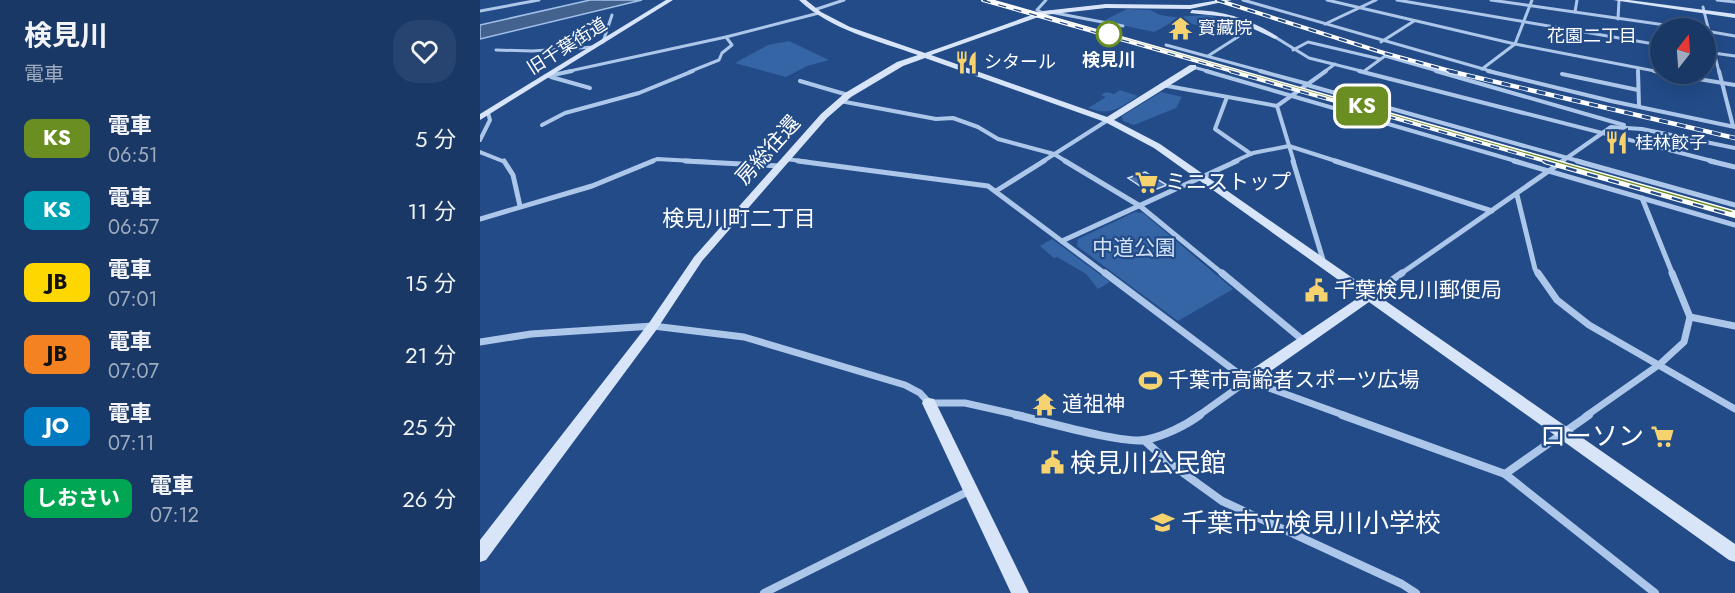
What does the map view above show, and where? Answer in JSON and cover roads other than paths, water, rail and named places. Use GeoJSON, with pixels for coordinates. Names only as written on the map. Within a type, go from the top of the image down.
{"type":"FeatureCollection","features":[{"type":"Feature","properties":{"kind":"street"},"geometry":{"type":"LineString","coordinates":[[480,11],[539,0]]}},
{"type":"Feature","properties":{"kind":"street","name":"旧千葉街道"},"geometry":{"type":"LineString","coordinates":[[480,118],[670,0]]}},
{"type":"Feature","properties":{"kind":"street"},"geometry":{"type":"LineString","coordinates":[[802,0],[817,12],[857,31],[1108,120],[1157,146],[1735,554]]}},
{"type":"Feature","properties":{"kind":"street"},"geometry":{"type":"LineString","coordinates":[[548,76],[726,37],[817,12],[844,0]]}},
{"type":"Feature","properties":{"kind":"street"},"geometry":{"type":"LineString","coordinates":[[1046,0],[1037,10],[1123,26]]}},
{"type":"Feature","properties":{"kind":"street"},"geometry":{"type":"LineString","coordinates":[[1157,7],[1191,7],[1229,0]]}},
{"type":"Feature","properties":{"kind":"street"},"geometry":{"type":"LineString","coordinates":[[1246,0],[1382,42],[1482,69],[1734,127],[1716,57]]}},
{"type":"Feature","properties":{"kind":"street"},"geometry":{"type":"LineString","coordinates":[[1327,0],[1515,44],[1650,70]]}},
{"type":"Feature","properties":{"kind":"street"},"geometry":{"type":"LineString","coordinates":[[1325,25],[1376,0]]}},
{"type":"Feature","properties":{"kind":"street"},"geometry":{"type":"LineString","coordinates":[[1396,0],[1650,43]]}},
{"type":"Feature","properties":{"kind":"street"},"geometry":{"type":"LineString","coordinates":[[1491,0],[1650,23]]}},
{"type":"Feature","properties":{"kind":"street"},"geometry":{"type":"LineString","coordinates":[[1482,69],[1515,44],[1532,0]]}},
{"type":"Feature","properties":{"kind":"street"},"geometry":{"type":"LineString","coordinates":[[1575,12],[1577,0]]}},
{"type":"Feature","properties":{"kind":"street"},"geometry":{"type":"LineString","coordinates":[[1618,19],[1617,0],[1735,12]]}},
{"type":"Feature","properties":{"kind":"street"},"geometry":{"type":"LineString","coordinates":[[1648,0],[1735,16]]}},
{"type":"Feature","properties":{"kind":"street"},"geometry":{"type":"LineString","coordinates":[[1701,0],[1705,18]]}},
{"type":"Feature","properties":{"kind":"street"},"geometry":{"type":"LineString","coordinates":[[1717,0],[1735,2]]}},
{"type":"Feature","properties":{"kind":"street","name":"房総往還"},"geometry":{"type":"LineString","coordinates":[[480,554],[653,326],[698,259],[782,163],[844,98],[876,76],[923,55],[1046,12],[1106,6],[1157,7]]}},
{"type":"Feature","properties":{"kind":"street"},"geometry":{"type":"LineString","coordinates":[[1157,7],[1168,13],[1206,12],[1225,15],[1275,37],[1327,70]]}},
{"type":"Feature","properties":{"kind":"street"},"geometry":{"type":"LineString","coordinates":[[603,42],[612,15]]}},
{"type":"Feature","properties":{"kind":"street"},"geometry":{"type":"LineString","coordinates":[[1382,42],[1414,21]]}},
{"type":"Feature","properties":{"kind":"street"},"geometry":{"type":"LineString","coordinates":[[1208,56],[1247,30]]}},
{"type":"Feature","properties":{"kind":"street"},"geometry":{"type":"LineString","coordinates":[[1716,33],[1735,36]]}},
{"type":"Feature","properties":{"kind":"street"},"geometry":{"type":"LineString","coordinates":[[542,125],[565,113],[639,93],[719,60],[722,53],[732,45],[726,37]]}},
{"type":"Feature","properties":{"kind":"street"},"geometry":{"type":"LineString","coordinates":[[1293,50],[1308,42],[1380,59]]}},
{"type":"Feature","properties":{"kind":"street"},"geometry":{"type":"LineString","coordinates":[[1166,45],[1735,205]]}},
{"type":"Feature","properties":{"kind":"street"},"geometry":{"type":"LineString","coordinates":[[496,50],[532,51],[594,47]]}},
{"type":"Feature","properties":{"kind":"street"},"geometry":{"type":"LineString","coordinates":[[1716,53],[1735,56]]}},
{"type":"Feature","properties":{"kind":"street"},"geometry":{"type":"LineString","coordinates":[[1363,72],[1385,56],[1629,127],[1735,148]]}},
{"type":"Feature","properties":{"kind":"street"},"geometry":{"type":"LineString","coordinates":[[1309,58],[1735,167]]}},
{"type":"Feature","properties":{"kind":"street"},"geometry":{"type":"LineString","coordinates":[[1162,85],[1277,106],[1335,64]]}},
{"type":"Feature","properties":{"kind":"street"},"geometry":{"type":"LineString","coordinates":[[996,191],[1192,67],[1735,225]]}},
{"type":"Feature","properties":{"kind":"street"},"geometry":{"type":"LineString","coordinates":[[1638,68],[1639,106]]}},
{"type":"Feature","properties":{"kind":"street"},"geometry":{"type":"LineString","coordinates":[[1562,74],[1638,90]]}},
{"type":"Feature","properties":{"kind":"street"},"geometry":{"type":"LineString","coordinates":[[548,76],[590,88]]}},
{"type":"Feature","properties":{"kind":"street"},"geometry":{"type":"LineString","coordinates":[[800,81],[844,98],[936,119],[953,118],[978,127],[998,139],[1054,154],[1140,206],[1304,341]]}},
{"type":"Feature","properties":{"kind":"street"},"geometry":{"type":"LineString","coordinates":[[1716,82],[1735,85]]}},
{"type":"Feature","properties":{"kind":"street"},"geometry":{"type":"LineString","coordinates":[[1227,97],[1215,129],[1251,154]]}},
{"type":"Feature","properties":{"kind":"street"},"geometry":{"type":"LineString","coordinates":[[1277,106],[1324,264]]}},
{"type":"Feature","properties":{"kind":"street"},"geometry":{"type":"LineString","coordinates":[[480,140],[490,120],[488,112]]}},
{"type":"Feature","properties":{"kind":"street"},"geometry":{"type":"LineString","coordinates":[[929,403],[965,403],[1123,439],[1144,441],[1189,423],[1247,380],[1517,195],[1611,127],[1629,127]]}},
{"type":"Feature","properties":{"kind":"street"},"geometry":{"type":"LineString","coordinates":[[1062,241],[1251,154],[1289,146],[1492,211]]}},
{"type":"Feature","properties":{"kind":"street"},"geometry":{"type":"LineString","coordinates":[[480,152],[503,160],[513,175],[520,206]]}},
{"type":"Feature","properties":{"kind":"street"},"geometry":{"type":"LineString","coordinates":[[480,219],[592,186],[657,159],[782,163],[988,186],[1247,380],[1505,474],[1655,593]]}},
{"type":"Feature","properties":{"kind":"street"},"geometry":{"type":"LineString","coordinates":[[1517,195],[1535,268],[1549,291],[1560,303],[1591,326],[1735,409]]}},
{"type":"Feature","properties":{"kind":"street"},"geometry":{"type":"LineString","coordinates":[[1505,474],[1660,364],[1684,342],[1690,317],[1642,198]]}},
{"type":"Feature","properties":{"kind":"street"},"geometry":{"type":"LineString","coordinates":[[1690,317],[1735,326]]}},
{"type":"Feature","properties":{"kind":"street"},"geometry":{"type":"LineString","coordinates":[[480,342],[531,334],[653,326],[744,337],[905,385],[920,393],[929,403],[969,491],[1020,593]]}},
{"type":"Feature","properties":{"kind":"street"},"geometry":{"type":"LineString","coordinates":[[1144,441],[1168,462],[1222,501],[1416,593]]}},
{"type":"Feature","properties":{"kind":"street"},"geometry":{"type":"LineString","coordinates":[[765,593],[969,491]]}},
{"type":"Feature","properties":{"kind":"railway"},"geometry":{"type":"LineString","coordinates":[[983,0],[1236,72]]}},
{"type":"Feature","properties":{"kind":"railway"},"geometry":{"type":"LineString","coordinates":[[1217,0],[1384,53],[1454,72]]}},
{"type":"Feature","properties":{"kind":"railway"},"geometry":{"type":"LineString","coordinates":[[1231,71],[1550,162]]}},
{"type":"Feature","properties":{"kind":"railway"},"geometry":{"type":"LineString","coordinates":[[1449,71],[1735,138]]}},
{"type":"Feature","properties":{"kind":"railway"},"geometry":{"type":"LineString","coordinates":[[1545,161],[1735,215]]}},
{"type":"Feature","properties":{"kind":"train","name":"KS"},"geometry":{"type":"LineString","coordinates":[[990,0],[1735,211]]}},
{"type":"Feature","properties":{"kind":"place","name":"寳藏院"},"geometry":{"type":"Point","coordinates":[1180,28]}},
{"type":"Feature","properties":{"kind":"place","name":"検見川"},"geometry":{"type":"Point","coordinates":[1109,34]}},
{"type":"Feature","properties":{"kind":"place","name":"シタール"},"geometry":{"type":"Point","coordinates":[966,62]}},
{"type":"Feature","properties":{"kind":"place","name":"桂林餃子"},"geometry":{"type":"Point","coordinates":[1617,143]}},
{"type":"Feature","properties":{"kind":"place","name":"ミニストップ"},"geometry":{"type":"Point","coordinates":[1147,182]}},
{"type":"Feature","properties":{"kind":"place","name":"千葉検見川郵便局"},"geometry":{"type":"Point","coordinates":[1316,290]}},
{"type":"Feature","properties":{"kind":"place","name":"千葉市高齢者スポーツ広場"},"geometry":{"type":"Point","coordinates":[1150,380]}},
{"type":"Feature","properties":{"kind":"place","name":"道祖神"},"geometry":{"type":"Point","coordinates":[1044,404]}},
{"type":"Feature","properties":{"kind":"place","name":"ローソン"},"geometry":{"type":"Point","coordinates":[1662,436]}},
{"type":"Feature","properties":{"kind":"place","name":"検見川公民館"},"geometry":{"type":"Point","coordinates":[1052,463]}},
{"type":"Feature","properties":{"kind":"place","name":"千葉市立検見川小学校"},"geometry":{"type":"Point","coordinates":[1163,523]}},
{"type":"Feature","properties":{"kind":"district","name":"花園二丁目"},"geometry":{"type":"Point","coordinates":[1592,36]}},
{"type":"Feature","properties":{"kind":"district","name":"検見川町二丁目"},"geometry":{"type":"Point","coordinates":[739,218]}},
{"type":"Feature","properties":{"kind":"park label","name":"中道公園"},"geometry":{"type":"Point","coordinates":[1134,248]}}]}
